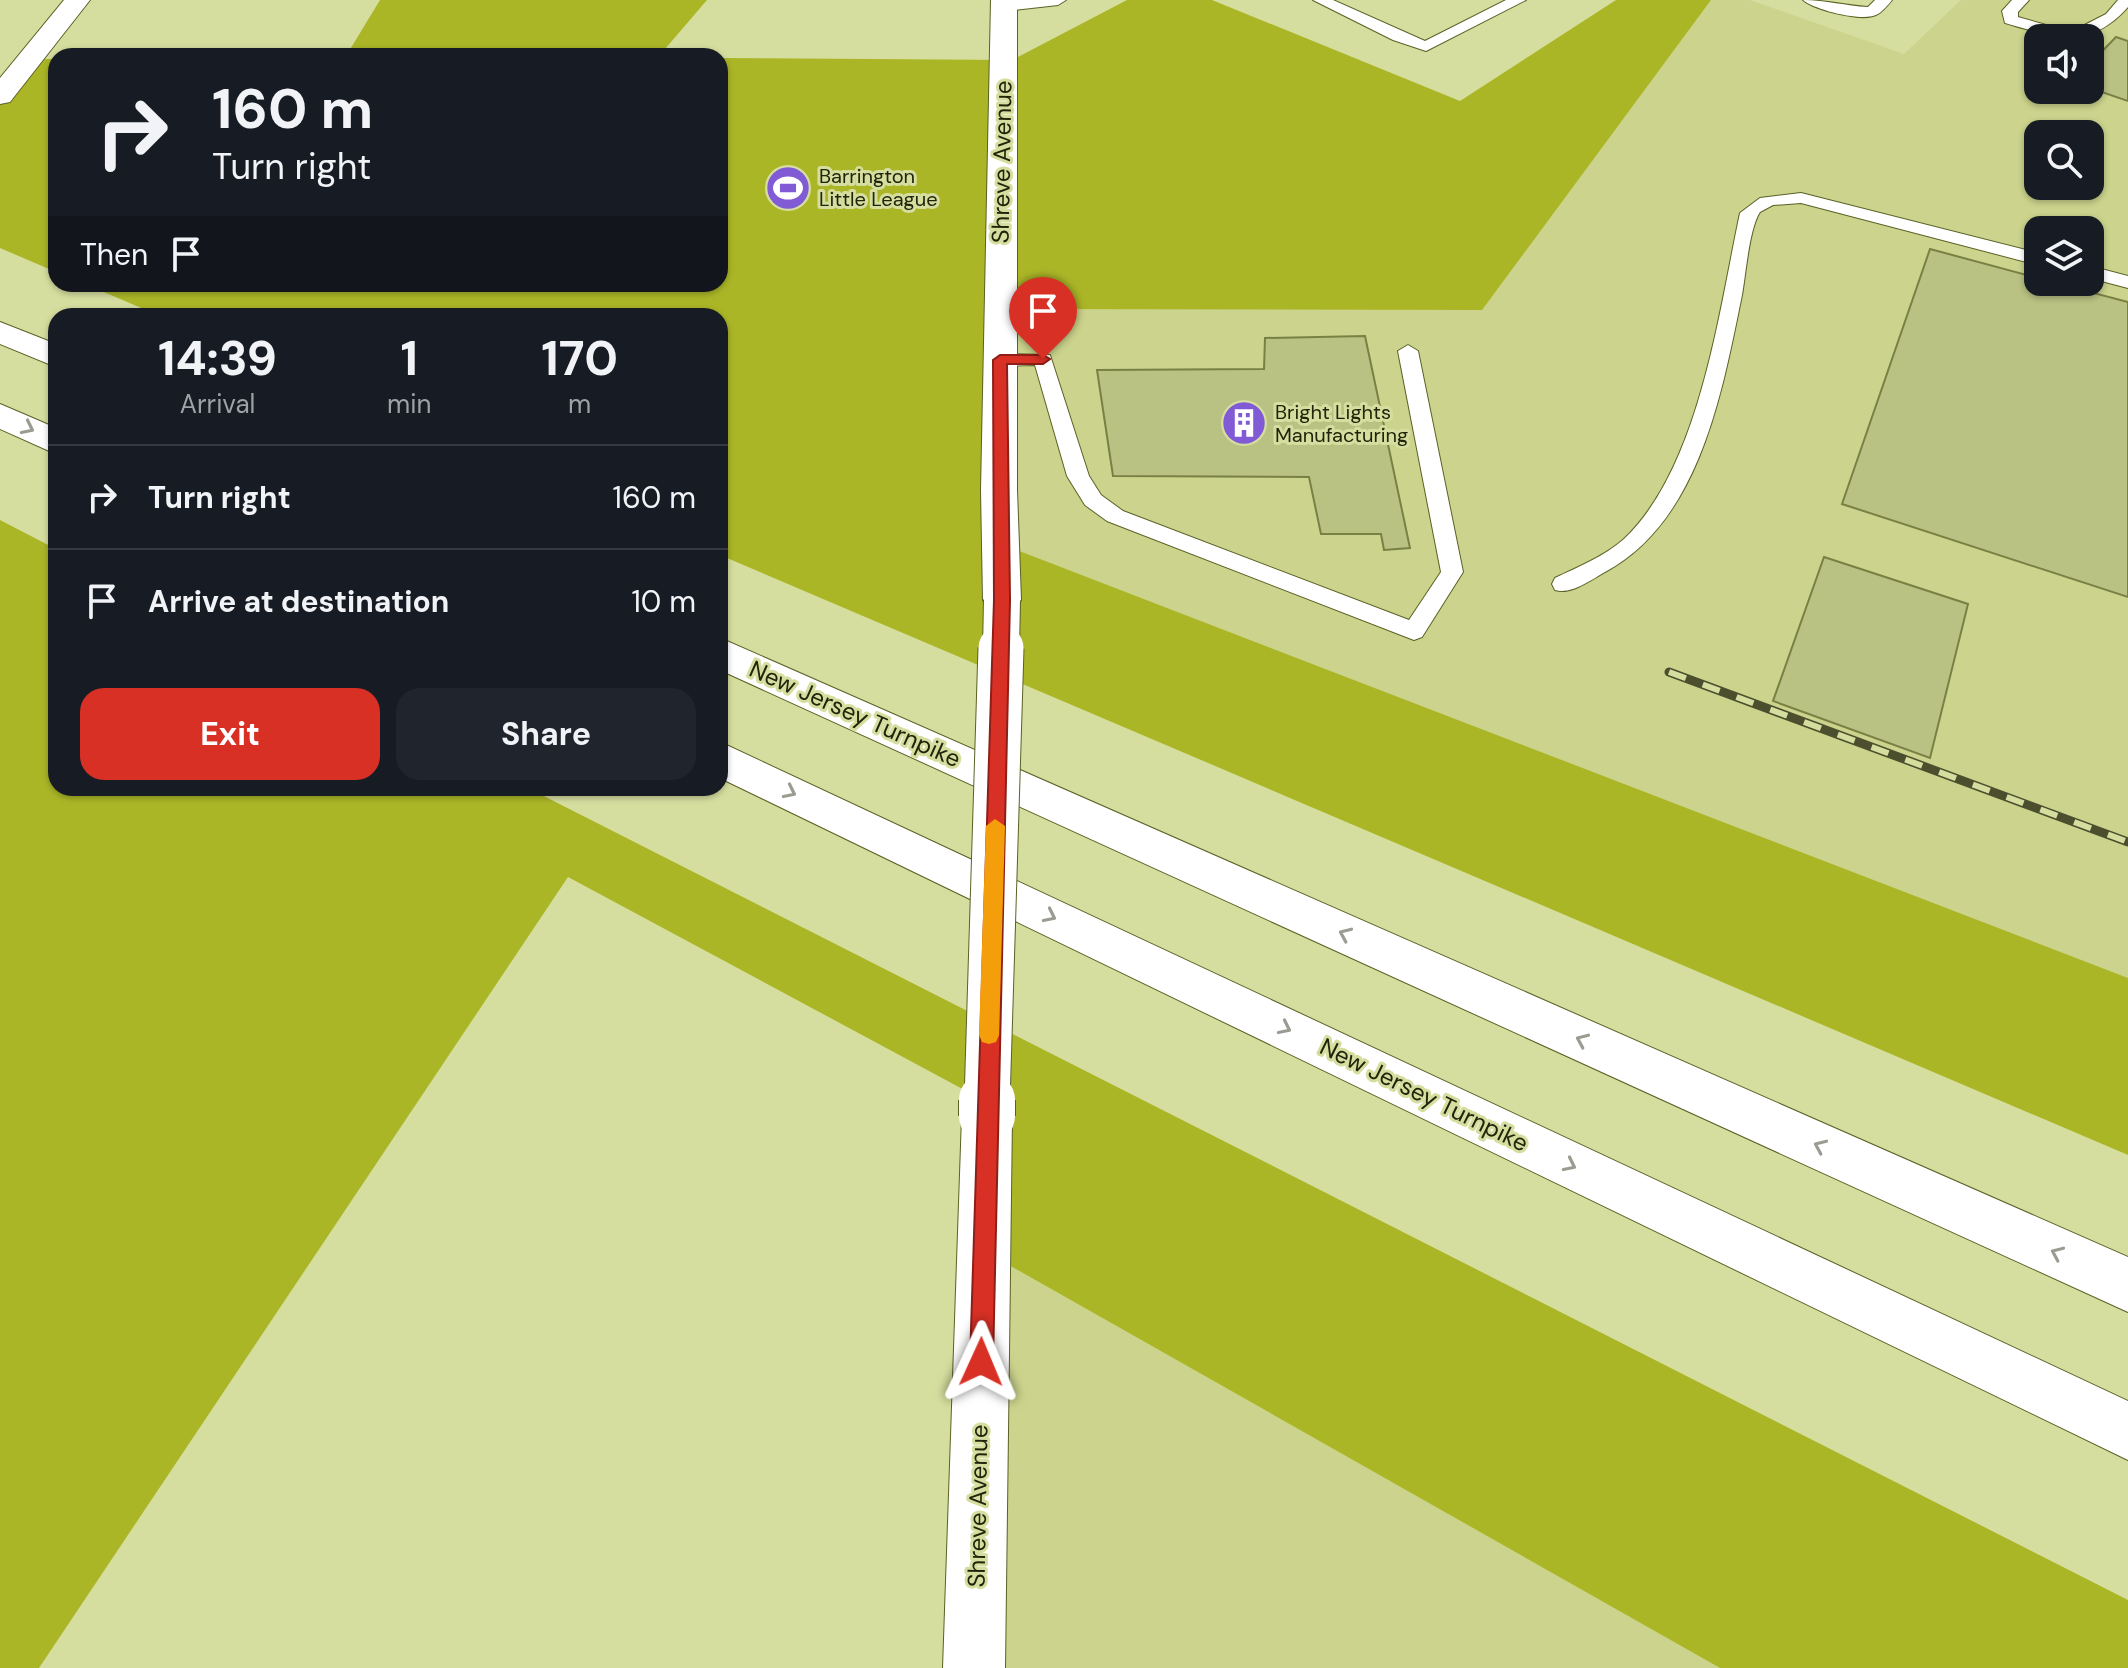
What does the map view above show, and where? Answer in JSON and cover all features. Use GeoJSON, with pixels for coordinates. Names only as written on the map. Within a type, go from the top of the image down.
{"type":"FeatureCollection","features":[{"type":"Feature","properties":{"kind":"main road"},"geometry":{"type":"LineString","coordinates":[[0,96],[77,0]]}},
{"type":"Feature","properties":{"kind":"main road","name":"Shreve Avenue"},"geometry":{"type":"LineString","coordinates":[[974,1668],[1002,600],[1000,360],[1004,3]]}},
{"type":"Feature","properties":{"kind":"main road"},"geometry":{"type":"LineString","coordinates":[[0,332],[48,353]]}},
{"type":"Feature","properties":{"kind":"main road"},"geometry":{"type":"LineString","coordinates":[[0,415],[48,438]]}},
{"type":"Feature","properties":{"kind":"main road","name":"New Jersey Turnpike"},"geometry":{"type":"LineString","coordinates":[[728,657],[2128,1285]]}},
{"type":"Feature","properties":{"kind":"main road","name":"New Jersey Turnpike"},"geometry":{"type":"LineString","coordinates":[[728,763],[2128,1431]]}},
{"type":"Feature","properties":{"kind":"lane"},"geometry":{"type":"LineString","coordinates":[[1004,3],[1058,0]]}},
{"type":"Feature","properties":{"kind":"lane"},"geometry":{"type":"LineString","coordinates":[[1321,0],[1398,37],[1426,46],[1518,0]]}},
{"type":"Feature","properties":{"kind":"lane"},"geometry":{"type":"LineString","coordinates":[[1811,0],[1845,11],[1872,12],[1884,0]]}},
{"type":"Feature","properties":{"kind":"lane"},"geometry":{"type":"LineString","coordinates":[[2021,0],[2010,11],[2010,20],[2073,37],[2111,17],[2126,0]]}},
{"type":"Feature","properties":{"kind":"lane"},"geometry":{"type":"LineString","coordinates":[[1563,584],[1631,545],[1655,519],[1690,453],[1706,411],[1749,213],[1756,205],[1768,200],[1801,198],[2024,255]]}},
{"type":"Feature","properties":{"kind":"lane"},"geometry":{"type":"LineString","coordinates":[[2104,276],[2128,282]]}},
{"type":"Feature","properties":{"kind":"lane"},"geometry":{"type":"LineString","coordinates":[[1000,360],[1043,359],[1078,476],[1093,500],[1115,516],[1414,631],[1452,572],[1408,351]]}},
{"type":"Feature","properties":{"kind":"shaded area"},"geometry":{"type":"Polygon","coordinates":[[[1711,0],[1750,0],[1904,54],[1961,0],[2128,0],[2128,978],[993,542],[1001,309],[1482,309],[1711,0]]]}},
{"type":"Feature","properties":{"kind":"shaded area"},"geometry":{"type":"Polygon","coordinates":[[[993,1256],[1720,1668],[983,1668],[993,1256]]]}},
{"type":"Feature","properties":{"kind":"green space"},"geometry":{"type":"Polygon","coordinates":[[[380,0],[707,0],[666,48],[351,48],[380,0]]]}},
{"type":"Feature","properties":{"kind":"green space"},"geometry":{"type":"Polygon","coordinates":[[[1127,0],[1212,0],[1460,101],[1616,0],[1711,0],[1482,310],[1001,309],[993,541],[2128,978],[2128,1155],[728,558],[728,308],[141,308],[104,292],[728,292],[728,58],[1012,60],[1127,0]]]}},
{"type":"Feature","properties":{"kind":"green space"},"geometry":{"type":"Polygon","coordinates":[[[26,59],[48,59],[48,269],[0,248],[0,87],[26,59]]]}},
{"type":"Feature","properties":{"kind":"green space"},"geometry":{"type":"Polygon","coordinates":[[[0,520],[48,545],[48,796],[544,796],[2128,1600],[2128,1668],[1720,1668],[993,1256],[983,1100],[568,877],[39,1668],[0,1668],[0,520]]]}},
{"type":"Feature","properties":{"kind":"building"},"geometry":{"type":"Polygon","coordinates":[[[2116,37],[2128,41],[2128,101],[2104,93],[2104,49],[2116,37]]]}},
{"type":"Feature","properties":{"kind":"building"},"geometry":{"type":"Polygon","coordinates":[[[1930,249],[2024,274],[2024,296],[2104,296],[2128,302],[2128,597],[1842,504],[1930,249]]]}},
{"type":"Feature","properties":{"kind":"building","name":"Bright Lights Manufacturing"},"geometry":{"type":"Polygon","coordinates":[[[1365,336],[1410,548],[1384,550],[1381,534],[1321,534],[1309,477],[1113,476],[1097,370],[1264,369],[1265,338],[1365,336]]]}},
{"type":"Feature","properties":{"kind":"building"},"geometry":{"type":"Polygon","coordinates":[[[1824,557],[1968,604],[1930,758],[1773,701],[1824,557]]]}},
{"type":"Feature","properties":{"kind":"railway"},"geometry":{"type":"LineString","coordinates":[[1669,672],[2128,842]]}},
{"type":"Feature","properties":{"kind":"slow traffic"},"geometry":{"type":"LineString","coordinates":[[989,1035],[995,826]]}},
{"type":"Feature","properties":{"kind":"place","name":"Barrington Little League"},"geometry":{"type":"Point","coordinates":[788,188]}},
{"type":"Feature","properties":{"kind":"place","name":"Bright Lights Manufacturing"},"geometry":{"type":"Point","coordinates":[1244,423]}},
{"type":"Feature","properties":{"kind":"route"},"geometry":{"type":"LineString","coordinates":[[981,1362],[1002,600],[1000,360],[1043,359]]}}]}
